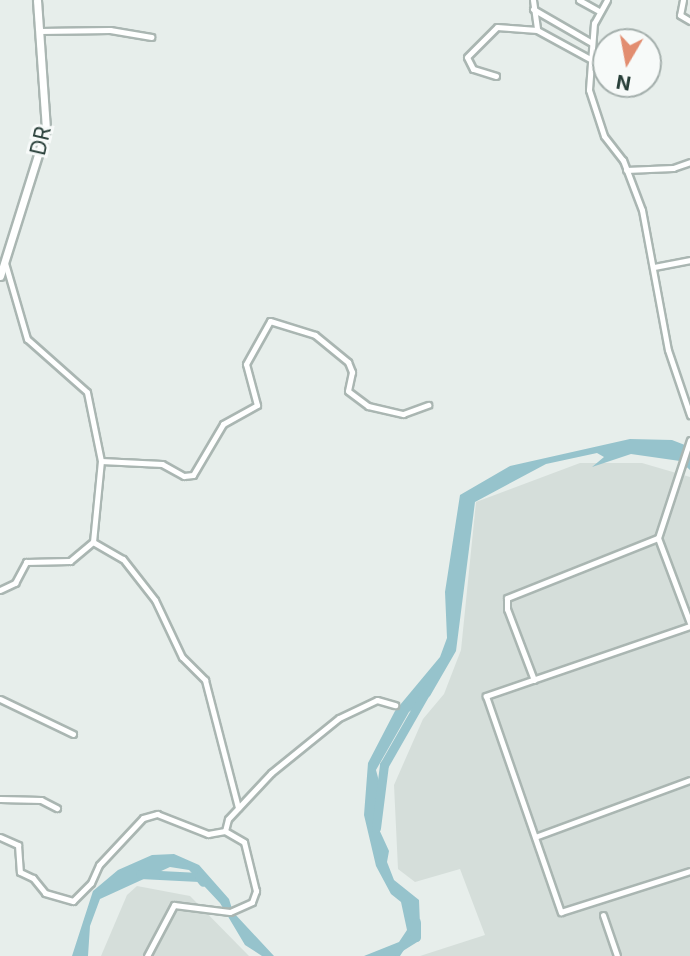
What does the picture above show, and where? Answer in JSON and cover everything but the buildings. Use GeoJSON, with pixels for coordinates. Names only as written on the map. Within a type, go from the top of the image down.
{"type":"FeatureCollection","features":[{"type":"Feature","properties":{"kind":"main road","name":"DR"},"geometry":{"type":"LineString","coordinates":[[0,276],[46,129],[37,0]]}},
{"type":"Feature","properties":{"kind":"street"},"geometry":{"type":"LineString","coordinates":[[533,0],[537,30]]}},
{"type":"Feature","properties":{"kind":"street"},"geometry":{"type":"LineString","coordinates":[[579,0],[599,11]]}},
{"type":"Feature","properties":{"kind":"street"},"geometry":{"type":"LineString","coordinates":[[595,28],[599,11],[607,0]]}},
{"type":"Feature","properties":{"kind":"street"},"geometry":{"type":"LineString","coordinates":[[683,0],[680,15],[690,21]]}},
{"type":"Feature","properties":{"kind":"street"},"geometry":{"type":"LineString","coordinates":[[533,9],[592,43],[589,90],[604,136],[626,170],[642,210],[668,351],[690,415]]}},
{"type":"Feature","properties":{"kind":"street"},"geometry":{"type":"LineString","coordinates":[[496,76],[467,63],[474,46],[497,27],[537,30],[590,59]]}},
{"type":"Feature","properties":{"kind":"street"},"geometry":{"type":"LineString","coordinates":[[40,31],[110,30],[151,37]]}},
{"type":"Feature","properties":{"kind":"street"},"geometry":{"type":"LineString","coordinates":[[626,170],[673,168],[690,162]]}},
{"type":"Feature","properties":{"kind":"street"},"geometry":{"type":"LineString","coordinates":[[654,267],[690,260]]}},
{"type":"Feature","properties":{"kind":"street"},"geometry":{"type":"LineString","coordinates":[[0,590],[15,583],[26,562],[70,561],[93,542],[101,461],[87,393],[27,339],[5,262]]}},
{"type":"Feature","properties":{"kind":"street"},"geometry":{"type":"LineString","coordinates":[[101,461],[162,464],[184,476],[193,475],[223,424],[257,404],[246,364],[270,321],[315,335],[348,362],[352,372],[348,391],[368,406],[403,414],[428,405]]}},
{"type":"Feature","properties":{"kind":"street"},"geometry":{"type":"LineString","coordinates":[[689,442],[658,538],[690,624],[486,696],[561,912],[690,871]]}},
{"type":"Feature","properties":{"kind":"street"},"geometry":{"type":"LineString","coordinates":[[534,680],[507,609],[507,598],[658,538]]}},
{"type":"Feature","properties":{"kind":"street"},"geometry":{"type":"LineString","coordinates":[[93,542],[123,559],[155,600],[182,657],[205,680],[238,808]]}},
{"type":"Feature","properties":{"kind":"street"},"geometry":{"type":"LineString","coordinates":[[0,699],[73,734]]}},
{"type":"Feature","properties":{"kind":"street"},"geometry":{"type":"LineString","coordinates":[[225,831],[228,819],[271,773],[338,718],[377,700],[395,705]]}},
{"type":"Feature","properties":{"kind":"street"},"geometry":{"type":"LineString","coordinates":[[535,837],[690,780]]}},
{"type":"Feature","properties":{"kind":"street"},"geometry":{"type":"LineString","coordinates":[[0,799],[41,800],[57,808]]}},
{"type":"Feature","properties":{"kind":"street"},"geometry":{"type":"LineString","coordinates":[[0,837],[19,845],[20,872],[33,878],[45,893],[73,901],[130,829],[149,815],[170,817],[208,834],[225,831],[244,842],[256,891],[252,902],[230,912],[174,905],[147,956]]}},
{"type":"Feature","properties":{"kind":"street"},"geometry":{"type":"LineString","coordinates":[[603,915],[617,956]]}},
{"type":"Feature","properties":{"kind":"shaded area"},"geometry":{"type":"Polygon","coordinates":[[[580,463],[642,463],[690,477],[690,956],[420,956],[485,935],[460,869],[415,882],[398,869],[394,785],[423,719],[444,694],[461,650],[476,502],[580,463]]]}},
{"type":"Feature","properties":{"kind":"shaded area"},"geometry":{"type":"Polygon","coordinates":[[[137,886],[190,896],[249,956],[101,956],[127,895],[137,886]]]}},
{"type":"Feature","properties":{"kind":"water"},"geometry":{"type":"Polygon","coordinates":[[[630,439],[672,440],[690,447],[690,470],[680,461],[631,454],[592,467],[604,457],[597,453],[546,464],[475,502],[456,651],[430,696],[409,712],[376,770],[381,789],[378,827],[389,851],[387,862],[394,880],[419,900],[420,925],[400,956],[364,956],[399,942],[407,930],[401,902],[391,894],[376,866],[364,815],[368,763],[395,711],[440,657],[447,638],[445,592],[460,495],[510,466],[630,439]]]}},
{"type":"Feature","properties":{"kind":"water"},"geometry":{"type":"Polygon","coordinates":[[[174,854],[199,865],[229,899],[233,912],[274,956],[262,956],[245,945],[220,903],[189,870],[170,867],[100,899],[90,926],[88,956],[72,956],[93,891],[118,870],[152,855],[174,854]]]}},
{"type":"Feature","properties":{"kind":"waterway"},"geometry":{"type":"LineString","coordinates":[[376,828],[384,765],[427,690]]}},
{"type":"Feature","properties":{"kind":"waterway"},"geometry":{"type":"LineString","coordinates":[[140,874],[199,877],[203,882]]}},
{"type":"Feature","properties":{"kind":"waterway"},"geometry":{"type":"LineString","coordinates":[[385,956],[416,937],[416,922]]}}]}
